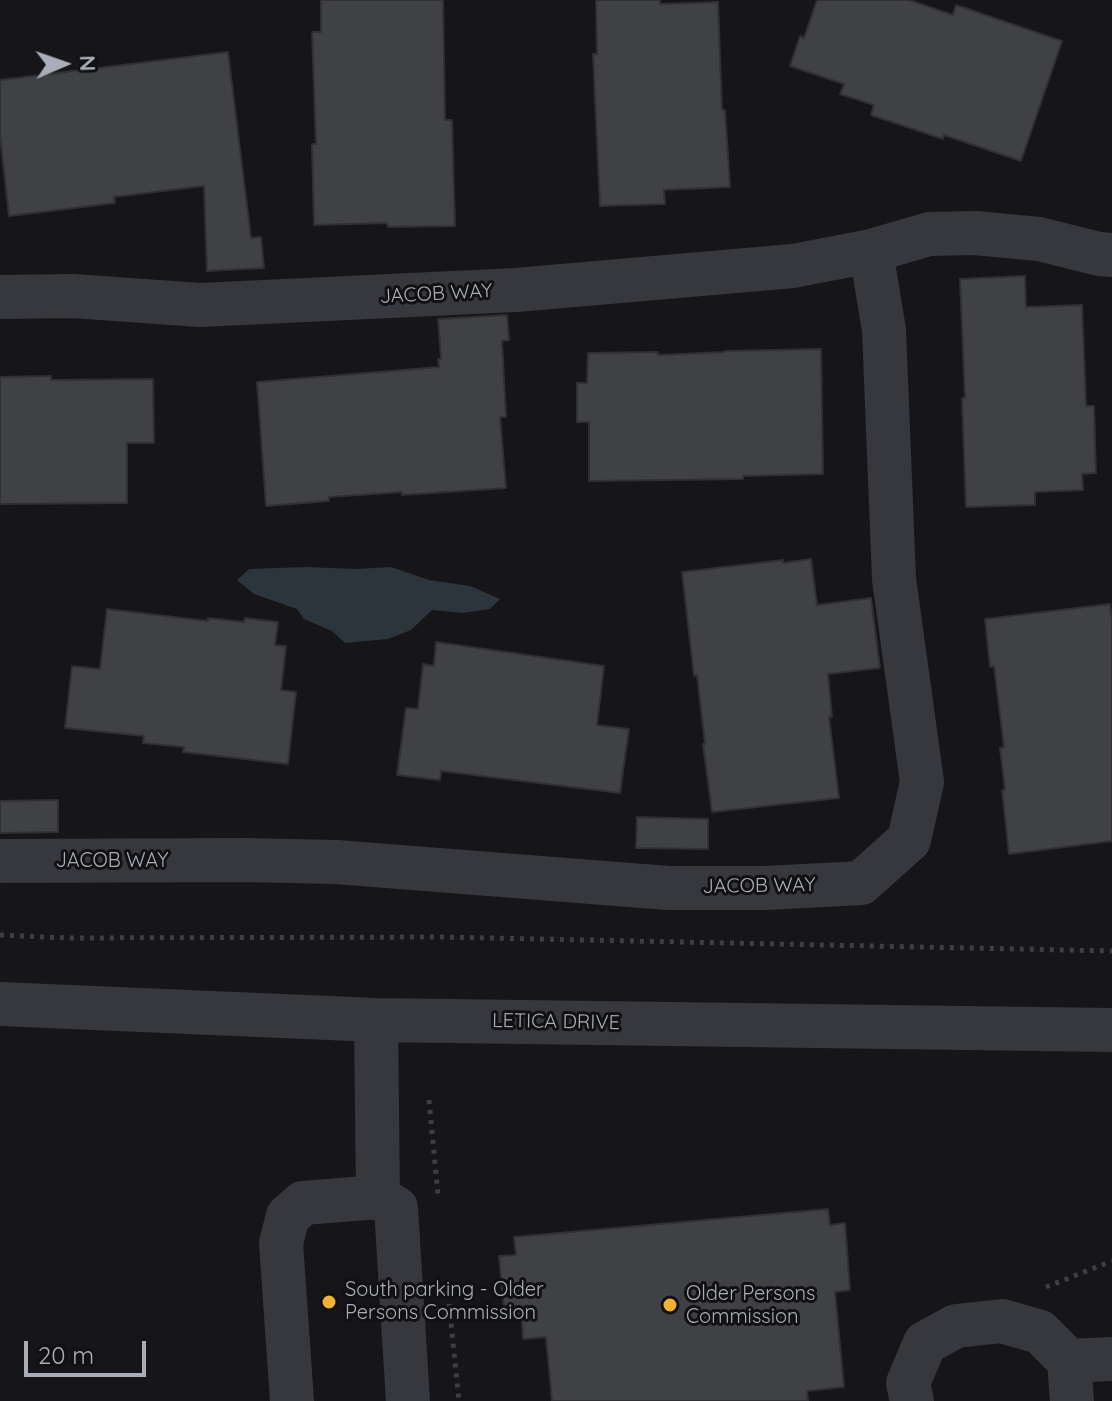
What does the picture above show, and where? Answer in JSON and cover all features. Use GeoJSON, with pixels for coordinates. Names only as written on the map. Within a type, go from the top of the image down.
{"type":"FeatureCollection","features":[{"type":"Feature","properties":{"kind":"street","name":"JACOB WAY"},"geometry":{"type":"LineString","coordinates":[[0,297],[73,296],[200,305],[516,290],[793,266],[871,251],[929,234],[975,233],[1039,239],[1112,255]]}},
{"type":"Feature","properties":{"kind":"street","name":"JACOB WAY"},"geometry":{"type":"LineString","coordinates":[[0,861],[336,862],[668,888],[766,888],[861,883],[909,840],[922,782],[894,579],[884,330],[871,251]]}},
{"type":"Feature","properties":{"kind":"street","name":"LETICA DRIVE"},"geometry":{"type":"LineString","coordinates":[[0,1004],[376,1020],[1112,1030]]}},
{"type":"Feature","properties":{"kind":"street"},"geometry":{"type":"LineString","coordinates":[[376,1020],[378,1197]]}},
{"type":"Feature","properties":{"kind":"street"},"geometry":{"type":"LineString","coordinates":[[292,1401],[281,1243],[288,1216],[303,1203],[378,1197],[396,1208],[408,1401]]}},
{"type":"Feature","properties":{"kind":"street"},"geometry":{"type":"LineString","coordinates":[[912,1401],[908,1383],[925,1343],[956,1326],[1002,1321],[1040,1332],[1071,1381],[1112,1359]]}},
{"type":"Feature","properties":{"kind":"path"},"geometry":{"type":"LineString","coordinates":[[0,935],[68,938],[442,937],[1112,951]]}},
{"type":"Feature","properties":{"kind":"shaded area"},"geometry":{"type":"Polygon","coordinates":[[[391,567],[429,580],[470,586],[500,599],[490,609],[463,613],[432,610],[411,630],[388,639],[345,643],[332,631],[304,619],[297,609],[254,594],[237,580],[249,569],[391,567]]]}},
{"type":"Feature","properties":{"kind":"building"},"geometry":{"type":"Polygon","coordinates":[[[321,0],[443,0],[445,120],[452,120],[455,226],[388,227],[387,223],[314,225],[312,144],[316,144],[312,32],[321,32],[321,0]]]}},
{"type":"Feature","properties":{"kind":"building"},"geometry":{"type":"Polygon","coordinates":[[[596,0],[660,0],[660,4],[718,2],[722,110],[725,110],[730,187],[664,190],[665,204],[600,206],[593,54],[597,54],[596,0]]]}},
{"type":"Feature","properties":{"kind":"building"},"geometry":{"type":"Polygon","coordinates":[[[817,0],[909,0],[953,15],[956,5],[1062,41],[1021,161],[871,115],[874,105],[840,94],[844,84],[790,66],[817,0]]]}},
{"type":"Feature","properties":{"kind":"building"},"geometry":{"type":"Polygon","coordinates":[[[228,52],[251,238],[261,237],[264,268],[207,271],[204,186],[114,197],[115,203],[9,216],[0,136],[0,80],[228,52]]]}},
{"type":"Feature","properties":{"kind":"building"},"geometry":{"type":"Polygon","coordinates":[[[1025,276],[1026,307],[1082,305],[1086,406],[1094,406],[1096,473],[1082,474],[1083,490],[1035,492],[1035,505],[966,507],[960,279],[1025,276]]]}},
{"type":"Feature","properties":{"kind":"building"},"geometry":{"type":"Polygon","coordinates":[[[507,315],[509,340],[502,341],[506,417],[500,417],[506,488],[329,497],[329,501],[266,506],[257,382],[439,367],[438,319],[507,315]]]}},
{"type":"Feature","properties":{"kind":"building"},"geometry":{"type":"Polygon","coordinates":[[[821,349],[823,474],[743,476],[743,479],[589,481],[589,422],[577,422],[577,383],[587,383],[588,353],[658,352],[658,355],[821,349]]]}},
{"type":"Feature","properties":{"kind":"building"},"geometry":{"type":"Polygon","coordinates":[[[51,376],[51,380],[153,379],[154,443],[127,443],[127,503],[0,504],[0,377],[51,376]]]}},
{"type":"Feature","properties":{"kind":"building"},"geometry":{"type":"Polygon","coordinates":[[[811,559],[817,605],[871,598],[880,668],[828,674],[832,717],[829,717],[839,798],[712,812],[682,572],[811,559]]]}},
{"type":"Feature","properties":{"kind":"building"},"geometry":{"type":"Polygon","coordinates":[[[1110,604],[1112,841],[1009,854],[1000,748],[1004,747],[985,619],[1110,604]]]}},
{"type":"Feature","properties":{"kind":"building"},"geometry":{"type":"Polygon","coordinates":[[[107,609],[208,621],[208,618],[244,622],[245,618],[278,622],[275,645],[286,646],[281,690],[296,692],[288,764],[183,752],[184,747],[143,743],[144,736],[65,728],[72,666],[100,669],[107,609]]]}},
{"type":"Feature","properties":{"kind":"building"},"geometry":{"type":"Polygon","coordinates":[[[436,642],[604,666],[597,725],[629,729],[620,793],[441,771],[440,780],[397,775],[406,708],[418,709],[423,664],[434,666],[436,642]]]}},
{"type":"Feature","properties":{"kind":"building"},"geometry":{"type":"Polygon","coordinates":[[[58,800],[58,832],[0,833],[0,801],[58,800]]]}},
{"type":"Feature","properties":{"kind":"building"},"geometry":{"type":"Polygon","coordinates":[[[637,817],[708,819],[708,849],[636,848],[637,817]]]}},
{"type":"Feature","properties":{"kind":"building","name":"Older Persons Commission"},"geometry":{"type":"Polygon","coordinates":[[[828,1209],[830,1225],[845,1223],[850,1290],[835,1292],[844,1387],[807,1391],[808,1401],[552,1401],[546,1337],[523,1339],[522,1319],[505,1320],[499,1256],[516,1255],[514,1237],[828,1209]]]}},
{"type":"Feature","properties":{"kind":"place","name":"South parking - Older Persons Commission"},"geometry":{"type":"Point","coordinates":[329,1302]}},
{"type":"Feature","properties":{"kind":"place","name":"Older Persons Commission"},"geometry":{"type":"Point","coordinates":[670,1305]}}]}
